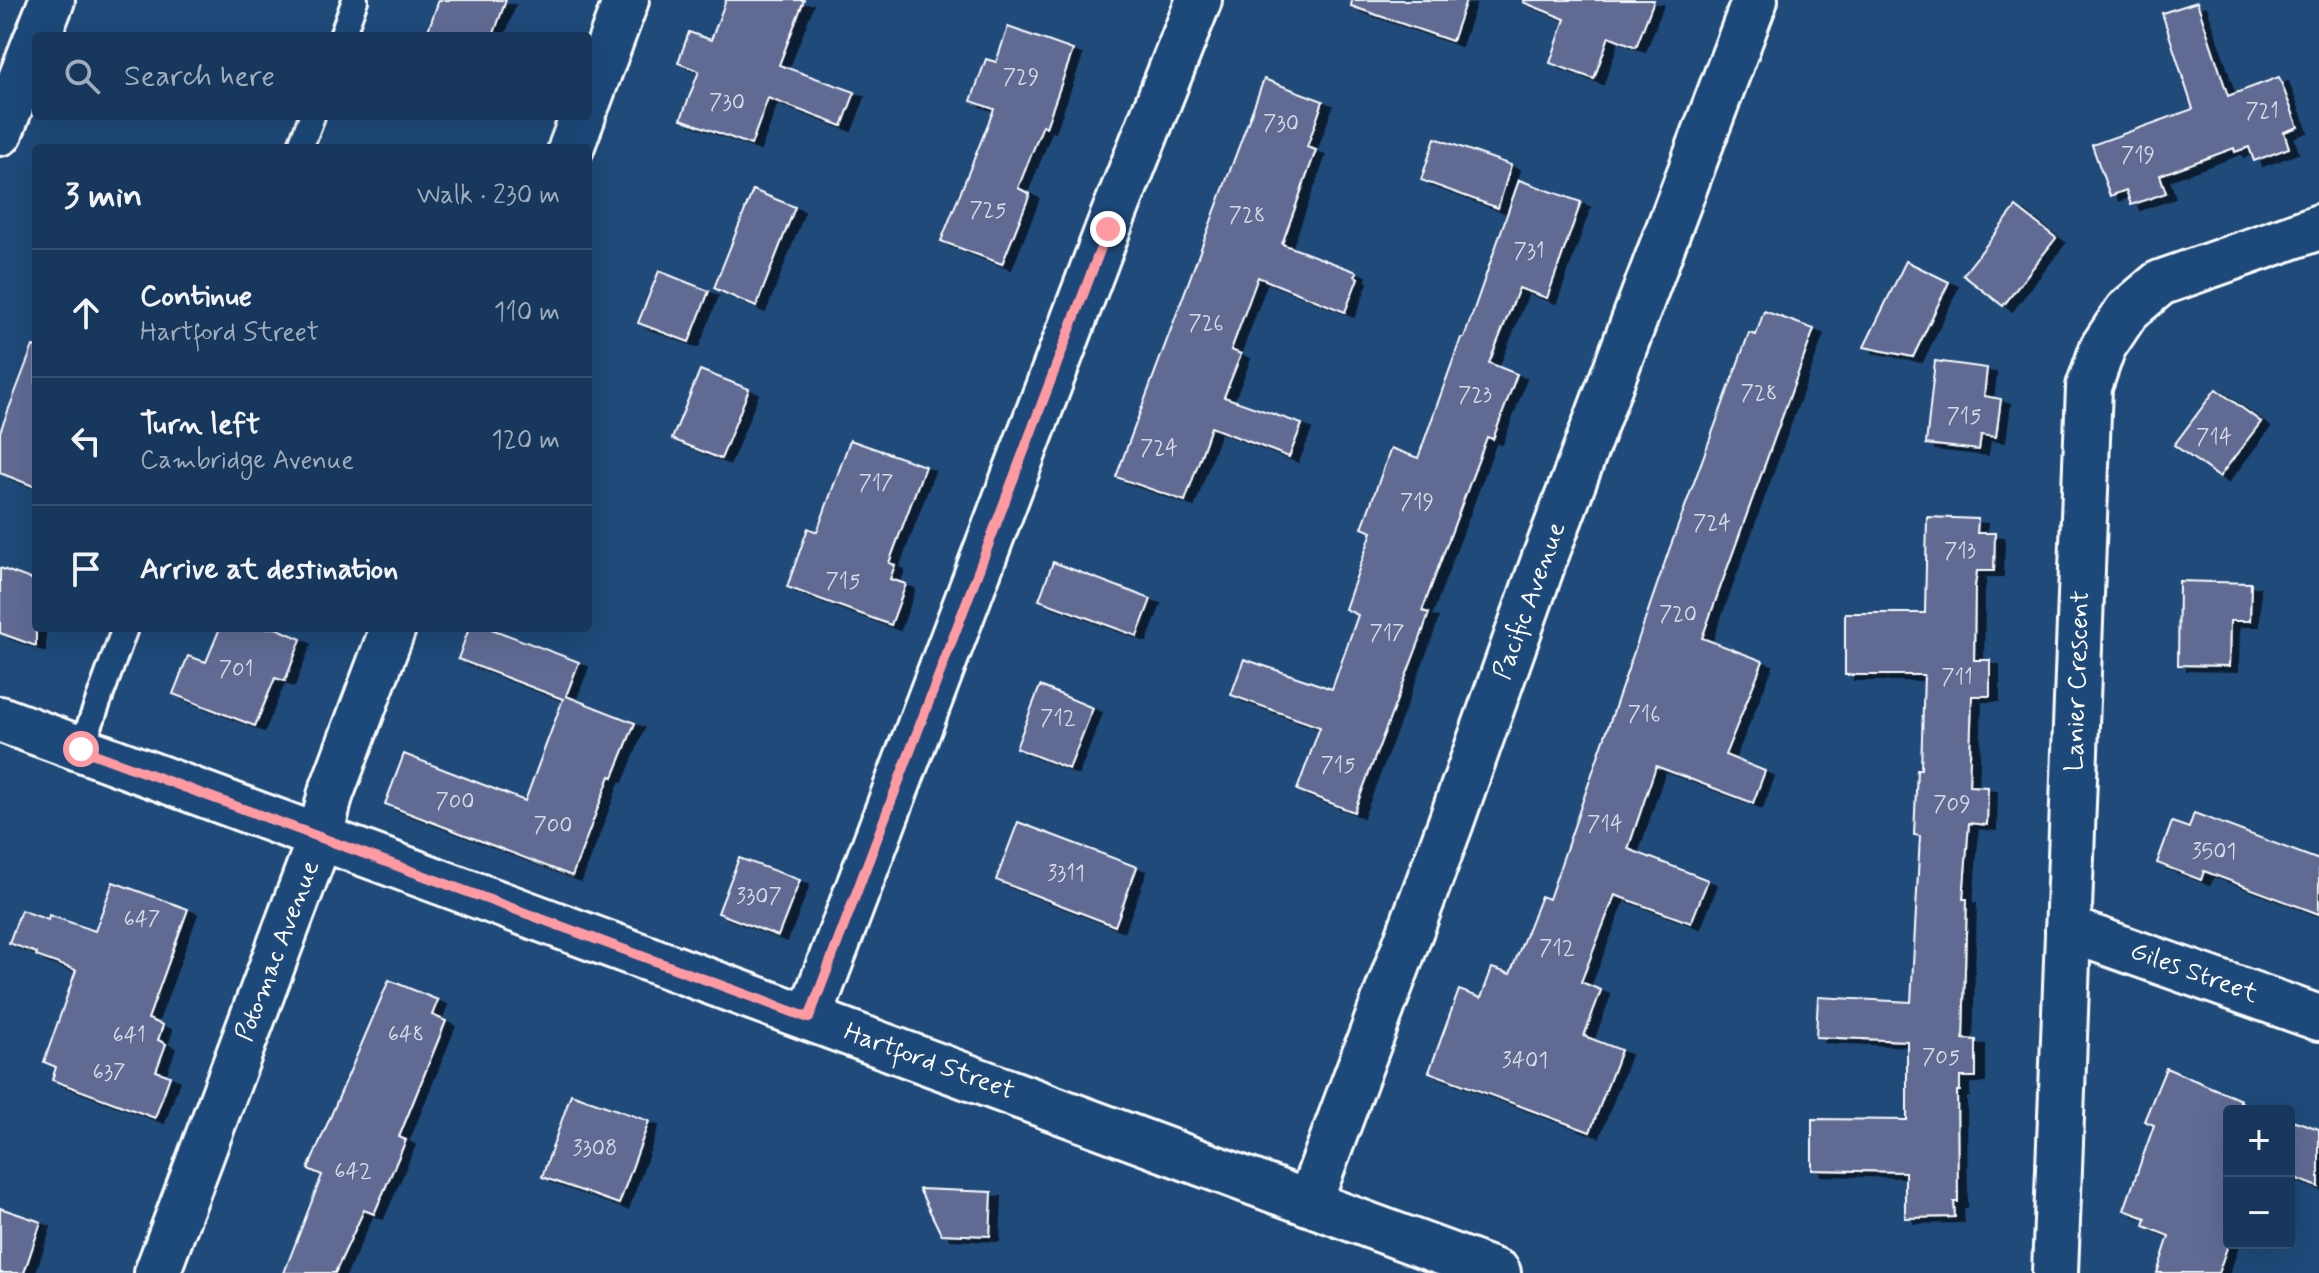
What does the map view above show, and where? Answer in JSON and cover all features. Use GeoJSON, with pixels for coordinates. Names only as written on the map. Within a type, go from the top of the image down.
{"type":"FeatureCollection","features":[{"type":"Feature","properties":{"kind":"street"},"geometry":{"type":"LineString","coordinates":[[39,32],[52,0]]}},
{"type":"Feature","properties":{"kind":"street"},"geometry":{"type":"LineString","coordinates":[[592,91],[626,0]]}},
{"type":"Feature","properties":{"kind":"street"},"geometry":{"type":"LineString","coordinates":[[809,1018],[1108,229],[1199,0]]}},
{"type":"Feature","properties":{"kind":"street","name":"Pacific Avenue"},"geometry":{"type":"LineString","coordinates":[[1309,1203],[1450,825],[1544,560],[1755,0]]}},
{"type":"Feature","properties":{"kind":"street"},"geometry":{"type":"LineString","coordinates":[[0,133],[32,51]]}},
{"type":"Feature","properties":{"kind":"street"},"geometry":{"type":"LineString","coordinates":[[572,144],[582,120]]}},
{"type":"Feature","properties":{"kind":"street","name":"Lanier Crescent"},"geometry":{"type":"LineString","coordinates":[[2055,1273],[2089,387],[2103,347],[2127,311],[2160,283],[2319,227]]}},
{"type":"Feature","properties":{"kind":"street","name":"Potomac Avenue"},"geometry":{"type":"LineString","coordinates":[[157,1273],[320,838],[330,796],[392,632]]}},
{"type":"Feature","properties":{"kind":"street","name":"Hartford Street"},"geometry":{"type":"LineString","coordinates":[[0,719],[1498,1273]]}},
{"type":"Feature","properties":{"kind":"street","name":"Giles Street"},"geometry":{"type":"LineString","coordinates":[[2068,929],[2319,1018]]}},
{"type":"Feature","properties":{"kind":"lane"},"geometry":{"type":"LineString","coordinates":[[343,32],[355,0]]}},
{"type":"Feature","properties":{"kind":"lane"},"geometry":{"type":"LineString","coordinates":[[302,144],[310,120]]}},
{"type":"Feature","properties":{"kind":"lane"},"geometry":{"type":"LineString","coordinates":[[81,749],[124,632]]}},
{"type":"Feature","properties":{"kind":"building"},"geometry":{"type":"Polygon","coordinates":[[[439,0],[506,0],[494,32],[427,32],[439,0]]]}},
{"type":"Feature","properties":{"kind":"building"},"geometry":{"type":"Polygon","coordinates":[[[726,0],[804,0],[779,65],[855,92],[842,126],[768,98],[751,145],[681,119],[699,71],[678,63],[689,32],[711,40],[726,0]]]}},
{"type":"Feature","properties":{"kind":"building"},"geometry":{"type":"Polygon","coordinates":[[[1352,0],[1466,0],[1452,41],[1351,6],[1352,0]]]}},
{"type":"Feature","properties":{"kind":"building"},"geometry":{"type":"Polygon","coordinates":[[[1523,0],[1654,0],[1636,47],[1609,36],[1594,79],[1550,63],[1565,19],[1523,0]]]}},
{"type":"Feature","properties":{"kind":"building"},"geometry":{"type":"Polygon","coordinates":[[[2197,2],[2228,96],[2279,77],[2298,127],[2284,132],[2289,148],[2254,161],[2249,147],[2235,152],[2234,148],[2160,175],[2166,193],[2131,205],[2126,190],[2110,196],[2092,145],[2193,109],[2162,13],[2197,2]]]}},
{"type":"Feature","properties":{"kind":"building"},"geometry":{"type":"Polygon","coordinates":[[[1008,27],[1073,50],[1046,127],[1043,125],[1018,188],[1030,194],[1002,264],[941,241],[994,109],[971,101],[986,59],[996,62],[1008,27]]]}},
{"type":"Feature","properties":{"kind":"building"},"geometry":{"type":"Polygon","coordinates":[[[1264,79],[1323,101],[1307,147],[1316,150],[1282,244],[1357,272],[1355,276],[1358,278],[1345,312],[1258,277],[1231,350],[1241,354],[1224,397],[1302,424],[1289,457],[1211,427],[1185,501],[1116,477],[1264,79]]]}},
{"type":"Feature","properties":{"kind":"building"},"geometry":{"type":"Polygon","coordinates":[[[1435,138],[1511,165],[1498,208],[1421,180],[1435,138]]]}},
{"type":"Feature","properties":{"kind":"building"},"geometry":{"type":"Polygon","coordinates":[[[1519,180],[1581,202],[1547,298],[1519,288],[1489,363],[1517,374],[1493,439],[1487,437],[1422,611],[1429,613],[1354,812],[1297,790],[1320,727],[1231,695],[1244,659],[1332,689],[1358,615],[1345,609],[1372,532],[1362,528],[1391,448],[1418,458],[1519,180]]]}},
{"type":"Feature","properties":{"kind":"building"},"geometry":{"type":"Polygon","coordinates":[[[753,190],[795,207],[756,307],[714,288],[753,190]]]}},
{"type":"Feature","properties":{"kind":"building"},"geometry":{"type":"Polygon","coordinates":[[[2016,207],[2056,238],[2003,306],[1963,275],[2016,207]]]}},
{"type":"Feature","properties":{"kind":"building"},"geometry":{"type":"Polygon","coordinates":[[[1906,261],[1949,282],[1913,357],[1864,347],[1906,261]]]}},
{"type":"Feature","properties":{"kind":"building"},"geometry":{"type":"Polygon","coordinates":[[[659,271],[709,291],[689,342],[638,323],[659,271]]]}},
{"type":"Feature","properties":{"kind":"building"},"geometry":{"type":"Polygon","coordinates":[[[1764,311],[1814,329],[1702,638],[1763,661],[1725,755],[1765,771],[1753,803],[1656,766],[1628,849],[1708,880],[1691,923],[1615,895],[1581,982],[1601,990],[1584,1036],[1621,1050],[1590,1132],[1429,1072],[1459,990],[1481,998],[1492,968],[1510,974],[1541,896],[1549,899],[1668,553],[1749,333],[1756,335],[1764,311]]]}},
{"type":"Feature","properties":{"kind":"building"},"geometry":{"type":"Polygon","coordinates":[[[32,349],[32,485],[0,473],[0,432],[32,349]]]}},
{"type":"Feature","properties":{"kind":"building"},"geometry":{"type":"Polygon","coordinates":[[[1935,361],[1987,368],[1984,396],[2001,399],[1996,437],[1981,435],[1979,450],[1926,444],[1935,361]]]}},
{"type":"Feature","properties":{"kind":"building"},"geometry":{"type":"Polygon","coordinates":[[[700,370],[749,389],[721,459],[672,439],[700,370]]]}},
{"type":"Feature","properties":{"kind":"building"},"geometry":{"type":"Polygon","coordinates":[[[2216,389],[2261,422],[2219,477],[2174,445],[2216,389]]]}},
{"type":"Feature","properties":{"kind":"building"},"geometry":{"type":"Polygon","coordinates":[[[850,440],[925,466],[889,563],[895,565],[890,579],[906,584],[891,625],[787,587],[808,528],[817,532],[850,440]]]}},
{"type":"Feature","properties":{"kind":"building"},"geometry":{"type":"Polygon","coordinates":[[[1927,517],[1978,519],[1977,533],[1995,533],[1994,571],[1977,571],[1975,586],[1974,660],[1990,660],[1990,696],[1972,696],[1969,786],[1988,787],[1987,825],[1969,823],[1963,899],[1967,899],[1963,1039],[1976,1040],[1976,1077],[1960,1077],[1960,1091],[1957,1091],[1958,1202],[1954,1202],[1955,1217],[1905,1218],[1905,1172],[1812,1170],[1812,1119],[1907,1120],[1907,1041],[1816,1037],[1818,997],[1911,1002],[1920,836],[1914,835],[1917,769],[1921,769],[1924,675],[1845,675],[1845,613],[1925,613],[1927,517]]]}},
{"type":"Feature","properties":{"kind":"building"},"geometry":{"type":"Polygon","coordinates":[[[1053,562],[1151,599],[1137,636],[1039,600],[1053,562]]]}},
{"type":"Feature","properties":{"kind":"building"},"geometry":{"type":"Polygon","coordinates":[[[0,568],[32,580],[32,632],[36,632],[36,646],[0,633],[0,568]]]}},
{"type":"Feature","properties":{"kind":"building"},"geometry":{"type":"Polygon","coordinates":[[[2179,581],[2251,583],[2250,621],[2230,621],[2229,666],[2178,665],[2179,581]]]}},
{"type":"Feature","properties":{"kind":"building"},"geometry":{"type":"Polygon","coordinates":[[[218,632],[285,632],[301,639],[285,681],[275,678],[255,726],[173,694],[188,656],[206,662],[218,632]]]}},
{"type":"Feature","properties":{"kind":"building"},"geometry":{"type":"Polygon","coordinates":[[[468,632],[500,632],[579,662],[566,696],[635,723],[613,777],[610,776],[572,876],[385,804],[404,754],[525,801],[563,699],[458,659],[468,632]]]}},
{"type":"Feature","properties":{"kind":"building"},"geometry":{"type":"Polygon","coordinates":[[[1040,686],[1093,708],[1069,769],[1016,748],[1040,686]]]}},
{"type":"Feature","properties":{"kind":"building"},"geometry":{"type":"Polygon","coordinates":[[[2194,813],[2319,860],[2319,914],[2204,871],[2201,880],[2157,863],[2172,822],[2189,828],[2194,813]]]}},
{"type":"Feature","properties":{"kind":"building"},"geometry":{"type":"Polygon","coordinates":[[[1018,822],[1137,867],[1115,926],[996,880],[1018,822]]]}},
{"type":"Feature","properties":{"kind":"building"},"geometry":{"type":"Polygon","coordinates":[[[739,858],[800,880],[778,936],[718,913],[739,858]]]}},
{"type":"Feature","properties":{"kind":"building"},"geometry":{"type":"Polygon","coordinates":[[[113,882],[188,909],[148,1019],[163,1025],[158,1040],[166,1044],[156,1071],[170,1076],[155,1118],[52,1080],[56,1067],[44,1062],[76,970],[9,943],[21,910],[48,920],[49,915],[95,931],[113,882]]]}},
{"type":"Feature","properties":{"kind":"building"},"geometry":{"type":"Polygon","coordinates":[[[389,980],[438,1000],[432,1015],[446,1021],[399,1137],[406,1140],[374,1214],[364,1210],[335,1273],[284,1273],[322,1175],[308,1169],[389,980]]]}},
{"type":"Feature","properties":{"kind":"building"},"geometry":{"type":"Polygon","coordinates":[[[2166,1068],[2249,1105],[2223,1105],[2223,1249],[2227,1249],[2218,1273],[2157,1273],[2169,1236],[2144,1226],[2146,1218],[2124,1210],[2154,1125],[2144,1121],[2166,1068]]]}},
{"type":"Feature","properties":{"kind":"building"},"geometry":{"type":"Polygon","coordinates":[[[571,1094],[649,1121],[619,1204],[542,1177],[571,1094]]]}},
{"type":"Feature","properties":{"kind":"building"},"geometry":{"type":"Polygon","coordinates":[[[2295,1121],[2319,1129],[2319,1187],[2295,1178],[2295,1121]]]}},
{"type":"Feature","properties":{"kind":"building"},"geometry":{"type":"Polygon","coordinates":[[[919,1189],[992,1192],[990,1236],[941,1234],[919,1189]]]}},
{"type":"Feature","properties":{"kind":"building"},"geometry":{"type":"Polygon","coordinates":[[[0,1208],[41,1222],[24,1273],[0,1273],[0,1208]]]}},
{"type":"Feature","properties":{"kind":"route"},"geometry":{"type":"LineString","coordinates":[[81,749],[809,1018],[1108,229]]}}]}
